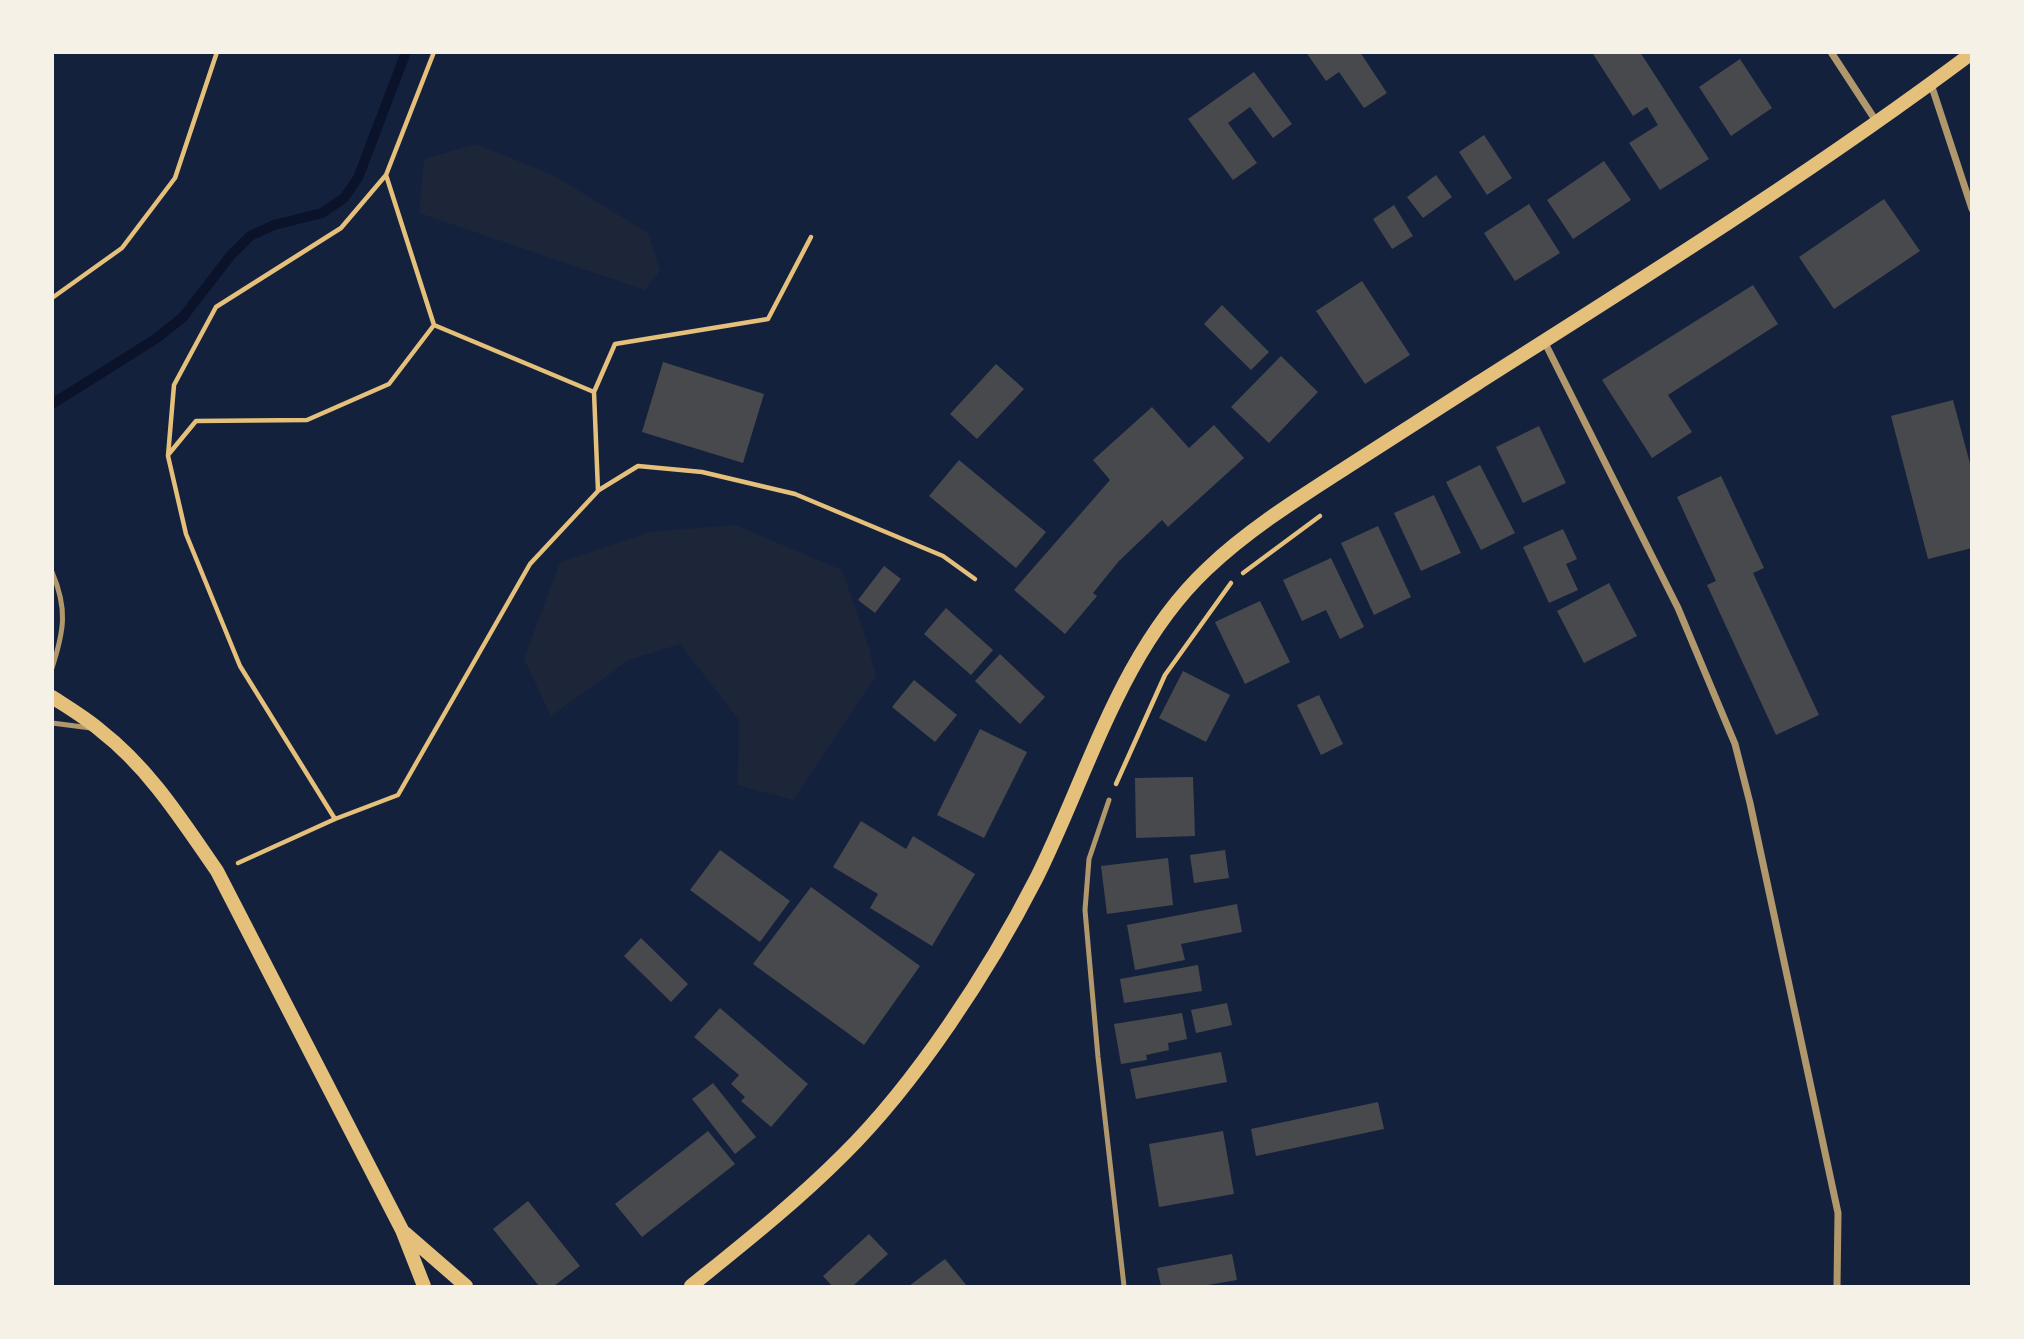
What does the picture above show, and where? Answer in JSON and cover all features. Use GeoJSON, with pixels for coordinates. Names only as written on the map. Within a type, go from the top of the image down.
{"type":"FeatureCollection","features":[{"type":"Feature","properties":{"kind":"main road"},"geometry":{"type":"LineString","coordinates":[[691,1286],[772,1222],[846,1153],[895,1096],[939,1037],[990,960],[1035,879],[1133,665],[1167,615],[1206,569],[1284,507],[1713,234],[1972,53]]}},
{"type":"Feature","properties":{"kind":"main road"},"geometry":{"type":"LineString","coordinates":[[52,697],[102,731],[140,768],[218,871],[401,1230],[424,1286]]}},
{"type":"Feature","properties":{"kind":"main road"},"geometry":{"type":"LineString","coordinates":[[401,1230],[466,1286]]}},
{"type":"Feature","properties":{"kind":"street"},"geometry":{"type":"LineString","coordinates":[[1831,52],[1877,121]]}},
{"type":"Feature","properties":{"kind":"street"},"geometry":{"type":"LineString","coordinates":[[1931,84],[1972,209]]}},
{"type":"Feature","properties":{"kind":"street"},"geometry":{"type":"LineString","coordinates":[[1544,341],[1678,608],[1735,744],[1838,1213],[1837,1286]]}},
{"type":"Feature","properties":{"kind":"lane"},"geometry":{"type":"LineString","coordinates":[[52,572],[63,601],[64,631],[52,668]]}},
{"type":"Feature","properties":{"kind":"lane"},"geometry":{"type":"LineString","coordinates":[[52,723],[71,727],[87,726],[102,731]]}},
{"type":"Feature","properties":{"kind":"lane"},"geometry":{"type":"LineString","coordinates":[[1109,800],[1089,859],[1085,910],[1098,1057],[1124,1286]]}},
{"type":"Feature","properties":{"kind":"path"},"geometry":{"type":"LineString","coordinates":[[52,298],[122,248],[175,178],[217,52]]}},
{"type":"Feature","properties":{"kind":"path"},"geometry":{"type":"LineString","coordinates":[[335,819],[240,666],[187,534],[168,456],[174,385],[216,307],[341,229],[386,175],[434,52]]}},
{"type":"Feature","properties":{"kind":"path"},"geometry":{"type":"LineString","coordinates":[[386,175],[434,325],[594,392]]}},
{"type":"Feature","properties":{"kind":"path"},"geometry":{"type":"LineString","coordinates":[[598,491],[594,392],[615,344],[768,319],[811,237]]}},
{"type":"Feature","properties":{"kind":"path"},"geometry":{"type":"LineString","coordinates":[[168,456],[196,421],[307,420],[389,384],[434,325]]}},
{"type":"Feature","properties":{"kind":"path"},"geometry":{"type":"LineString","coordinates":[[218,871],[335,819],[398,795],[530,564],[598,491],[638,466],[702,472],[795,494],[943,556],[975,579]]}},
{"type":"Feature","properties":{"kind":"path"},"geometry":{"type":"LineString","coordinates":[[1109,800],[1165,675],[1233,580],[1328,510]]}},
{"type":"Feature","properties":{"kind":"shaded area"},"geometry":{"type":"Polygon","coordinates":[[[476,144],[553,175],[648,233],[660,271],[645,290],[419,213],[424,159],[476,144]]]}},
{"type":"Feature","properties":{"kind":"shaded area"},"geometry":{"type":"Polygon","coordinates":[[[735,525],[842,570],[876,676],[793,800],[738,785],[739,720],[680,644],[629,660],[551,716],[524,659],[560,562],[650,532],[735,525]]]}},
{"type":"Feature","properties":{"kind":"building"},"geometry":{"type":"Polygon","coordinates":[[[1306,52],[1360,52],[1387,93],[1364,108],[1339,72],[1326,81],[1306,52]]]}},
{"type":"Feature","properties":{"kind":"building"},"geometry":{"type":"Polygon","coordinates":[[[1640,52],[1709,159],[1660,190],[1629,143],[1658,125],[1647,107],[1633,116],[1593,54],[1640,52]]]}},
{"type":"Feature","properties":{"kind":"building"},"geometry":{"type":"Polygon","coordinates":[[[1740,59],[1772,108],[1731,136],[1699,87],[1740,59]]]}},
{"type":"Feature","properties":{"kind":"building"},"geometry":{"type":"Polygon","coordinates":[[[1254,72],[1292,124],[1273,138],[1250,107],[1228,123],[1257,163],[1233,180],[1188,119],[1254,72]]]}},
{"type":"Feature","properties":{"kind":"building"},"geometry":{"type":"Polygon","coordinates":[[[1484,135],[1512,178],[1487,195],[1459,152],[1484,135]]]}},
{"type":"Feature","properties":{"kind":"building"},"geometry":{"type":"Polygon","coordinates":[[[1604,161],[1631,200],[1573,239],[1547,200],[1604,161]]]}},
{"type":"Feature","properties":{"kind":"building"},"geometry":{"type":"Polygon","coordinates":[[[1436,175],[1452,197],[1423,218],[1407,197],[1436,175]]]}},
{"type":"Feature","properties":{"kind":"building"},"geometry":{"type":"Polygon","coordinates":[[[1884,199],[1920,251],[1834,309],[1799,257],[1884,199]]]}},
{"type":"Feature","properties":{"kind":"building"},"geometry":{"type":"Polygon","coordinates":[[[1529,204],[1560,253],[1515,281],[1484,233],[1529,204]]]}},
{"type":"Feature","properties":{"kind":"building"},"geometry":{"type":"Polygon","coordinates":[[[1394,205],[1413,236],[1392,249],[1373,219],[1394,205]]]}},
{"type":"Feature","properties":{"kind":"building"},"geometry":{"type":"Polygon","coordinates":[[[1362,281],[1410,355],[1365,384],[1316,311],[1362,281]]]}},
{"type":"Feature","properties":{"kind":"building"},"geometry":{"type":"Polygon","coordinates":[[[1753,285],[1778,324],[1668,395],[1692,432],[1652,458],[1602,380],[1753,285]]]}},
{"type":"Feature","properties":{"kind":"building"},"geometry":{"type":"Polygon","coordinates":[[[1222,305],[1269,352],[1251,370],[1204,324],[1222,305]]]}},
{"type":"Feature","properties":{"kind":"building"},"geometry":{"type":"Polygon","coordinates":[[[1281,356],[1318,392],[1269,443],[1231,407],[1281,356]]]}},
{"type":"Feature","properties":{"kind":"building"},"geometry":{"type":"Polygon","coordinates":[[[663,362],[764,394],[743,463],[642,432],[663,362]]]}},
{"type":"Feature","properties":{"kind":"building"},"geometry":{"type":"Polygon","coordinates":[[[996,364],[1024,389],[977,439],[950,414],[996,364]]]}},
{"type":"Feature","properties":{"kind":"building"},"geometry":{"type":"Polygon","coordinates":[[[1953,400],[1972,471],[1972,548],[1928,559],[1891,416],[1953,400]]]}},
{"type":"Feature","properties":{"kind":"building"},"geometry":{"type":"Polygon","coordinates":[[[1152,407],[1189,448],[1214,425],[1244,458],[1168,527],[1162,520],[1119,561],[1093,593],[1097,596],[1065,634],[1014,590],[1110,480],[1093,460],[1152,407]]]}},
{"type":"Feature","properties":{"kind":"building"},"geometry":{"type":"Polygon","coordinates":[[[1539,426],[1566,483],[1523,503],[1496,447],[1539,426]]]}},
{"type":"Feature","properties":{"kind":"building"},"geometry":{"type":"Polygon","coordinates":[[[959,460],[1046,532],[1016,568],[929,496],[959,460]]]}},
{"type":"Feature","properties":{"kind":"building"},"geometry":{"type":"Polygon","coordinates":[[[1480,465],[1515,533],[1481,550],[1446,482],[1480,465]]]}},
{"type":"Feature","properties":{"kind":"building"},"geometry":{"type":"Polygon","coordinates":[[[1721,476],[1764,568],[1753,573],[1819,715],[1776,735],[1707,585],[1716,581],[1677,497],[1721,476]]]}},
{"type":"Feature","properties":{"kind":"building"},"geometry":{"type":"Polygon","coordinates":[[[1434,495],[1461,553],[1421,571],[1394,513],[1434,495]]]}},
{"type":"Feature","properties":{"kind":"building"},"geometry":{"type":"Polygon","coordinates":[[[1378,526],[1411,597],[1374,615],[1341,543],[1378,526]]]}},
{"type":"Feature","properties":{"kind":"building"},"geometry":{"type":"Polygon","coordinates":[[[1563,529],[1577,559],[1566,564],[1578,590],[1549,603],[1523,547],[1563,529]]]}},
{"type":"Feature","properties":{"kind":"building"},"geometry":{"type":"Polygon","coordinates":[[[1331,558],[1364,627],[1340,639],[1326,610],[1302,621],[1283,580],[1331,558]]]}},
{"type":"Feature","properties":{"kind":"building"},"geometry":{"type":"Polygon","coordinates":[[[884,566],[901,579],[875,613],[858,600],[884,566]]]}},
{"type":"Feature","properties":{"kind":"building"},"geometry":{"type":"Polygon","coordinates":[[[1609,583],[1637,636],[1584,663],[1557,611],[1609,583]]]}},
{"type":"Feature","properties":{"kind":"building"},"geometry":{"type":"Polygon","coordinates":[[[1260,601],[1290,662],[1245,684],[1215,622],[1260,601]]]}},
{"type":"Feature","properties":{"kind":"building"},"geometry":{"type":"Polygon","coordinates":[[[946,608],[993,650],[971,675],[924,634],[946,608]]]}},
{"type":"Feature","properties":{"kind":"building"},"geometry":{"type":"Polygon","coordinates":[[[1000,654],[1045,697],[1020,724],[975,681],[1000,654]]]}},
{"type":"Feature","properties":{"kind":"building"},"geometry":{"type":"Polygon","coordinates":[[[1183,671],[1230,695],[1206,742],[1159,718],[1183,671]]]}},
{"type":"Feature","properties":{"kind":"building"},"geometry":{"type":"Polygon","coordinates":[[[914,680],[957,715],[935,742],[892,707],[914,680]]]}},
{"type":"Feature","properties":{"kind":"building"},"geometry":{"type":"Polygon","coordinates":[[[1319,695],[1343,744],[1321,755],[1297,705],[1319,695]]]}},
{"type":"Feature","properties":{"kind":"building"},"geometry":{"type":"Polygon","coordinates":[[[980,729],[1027,752],[984,838],[937,815],[980,729]]]}},
{"type":"Feature","properties":{"kind":"building"},"geometry":{"type":"Polygon","coordinates":[[[1193,777],[1195,836],[1136,838],[1135,778],[1193,777]]]}},
{"type":"Feature","properties":{"kind":"building"},"geometry":{"type":"Polygon","coordinates":[[[861,821],[906,849],[913,836],[975,874],[932,946],[870,908],[878,894],[833,867],[861,821]]]}},
{"type":"Feature","properties":{"kind":"building"},"geometry":{"type":"Polygon","coordinates":[[[720,850],[790,901],[760,942],[690,890],[720,850]]]}},
{"type":"Feature","properties":{"kind":"building"},"geometry":{"type":"Polygon","coordinates":[[[1225,850],[1229,878],[1194,883],[1190,855],[1225,850]]]}},
{"type":"Feature","properties":{"kind":"building"},"geometry":{"type":"Polygon","coordinates":[[[1168,858],[1173,905],[1107,914],[1101,866],[1168,858]]]}},
{"type":"Feature","properties":{"kind":"building"},"geometry":{"type":"Polygon","coordinates":[[[811,887],[920,966],[864,1045],[753,964],[811,887]]]}},
{"type":"Feature","properties":{"kind":"building"},"geometry":{"type":"Polygon","coordinates":[[[1237,904],[1242,932],[1181,944],[1185,960],[1135,970],[1127,925],[1237,904]]]}},
{"type":"Feature","properties":{"kind":"building"},"geometry":{"type":"Polygon","coordinates":[[[641,938],[688,984],[671,1002],[624,956],[641,938]]]}},
{"type":"Feature","properties":{"kind":"building"},"geometry":{"type":"Polygon","coordinates":[[[1198,965],[1202,991],[1124,1003],[1120,979],[1198,965]]]}},
{"type":"Feature","properties":{"kind":"building"},"geometry":{"type":"Polygon","coordinates":[[[1227,1003],[1232,1025],[1196,1033],[1191,1010],[1227,1003]]]}},
{"type":"Feature","properties":{"kind":"building"},"geometry":{"type":"Polygon","coordinates":[[[720,1008],[808,1084],[771,1127],[741,1101],[745,1097],[731,1084],[739,1075],[694,1037],[720,1008]]]}},
{"type":"Feature","properties":{"kind":"building"},"geometry":{"type":"Polygon","coordinates":[[[1182,1013],[1187,1039],[1168,1043],[1169,1050],[1146,1055],[1147,1060],[1121,1064],[1114,1024],[1182,1013]]]}},
{"type":"Feature","properties":{"kind":"building"},"geometry":{"type":"Polygon","coordinates":[[[1221,1052],[1227,1082],[1136,1099],[1130,1069],[1221,1052]]]}},
{"type":"Feature","properties":{"kind":"building"},"geometry":{"type":"Polygon","coordinates":[[[713,1083],[756,1137],[735,1154],[692,1099],[713,1083]]]}},
{"type":"Feature","properties":{"kind":"building"},"geometry":{"type":"Polygon","coordinates":[[[1378,1102],[1384,1129],[1256,1156],[1251,1129],[1378,1102]]]}},
{"type":"Feature","properties":{"kind":"building"},"geometry":{"type":"Polygon","coordinates":[[[708,1131],[735,1164],[642,1237],[615,1204],[708,1131]]]}},
{"type":"Feature","properties":{"kind":"building"},"geometry":{"type":"Polygon","coordinates":[[[1223,1131],[1234,1194],[1159,1207],[1149,1144],[1223,1131]]]}},
{"type":"Feature","properties":{"kind":"building"},"geometry":{"type":"Polygon","coordinates":[[[528,1201],[580,1266],[554,1286],[539,1286],[493,1229],[528,1201]]]}},
{"type":"Feature","properties":{"kind":"building"},"geometry":{"type":"Polygon","coordinates":[[[869,1234],[888,1254],[853,1286],[832,1286],[823,1276],[869,1234]]]}},
{"type":"Feature","properties":{"kind":"building"},"geometry":{"type":"Polygon","coordinates":[[[1232,1254],[1237,1280],[1202,1286],[1161,1286],[1157,1268],[1232,1254]]]}},
{"type":"Feature","properties":{"kind":"building"},"geometry":{"type":"Polygon","coordinates":[[[945,1259],[967,1286],[909,1286],[945,1259]]]}},
{"type":"Feature","properties":{"kind":"waterway"},"geometry":{"type":"LineString","coordinates":[[52,404],[157,338],[183,317],[231,255],[250,236],[274,225],[322,213],[344,198],[358,178],[406,52]]}}]}
